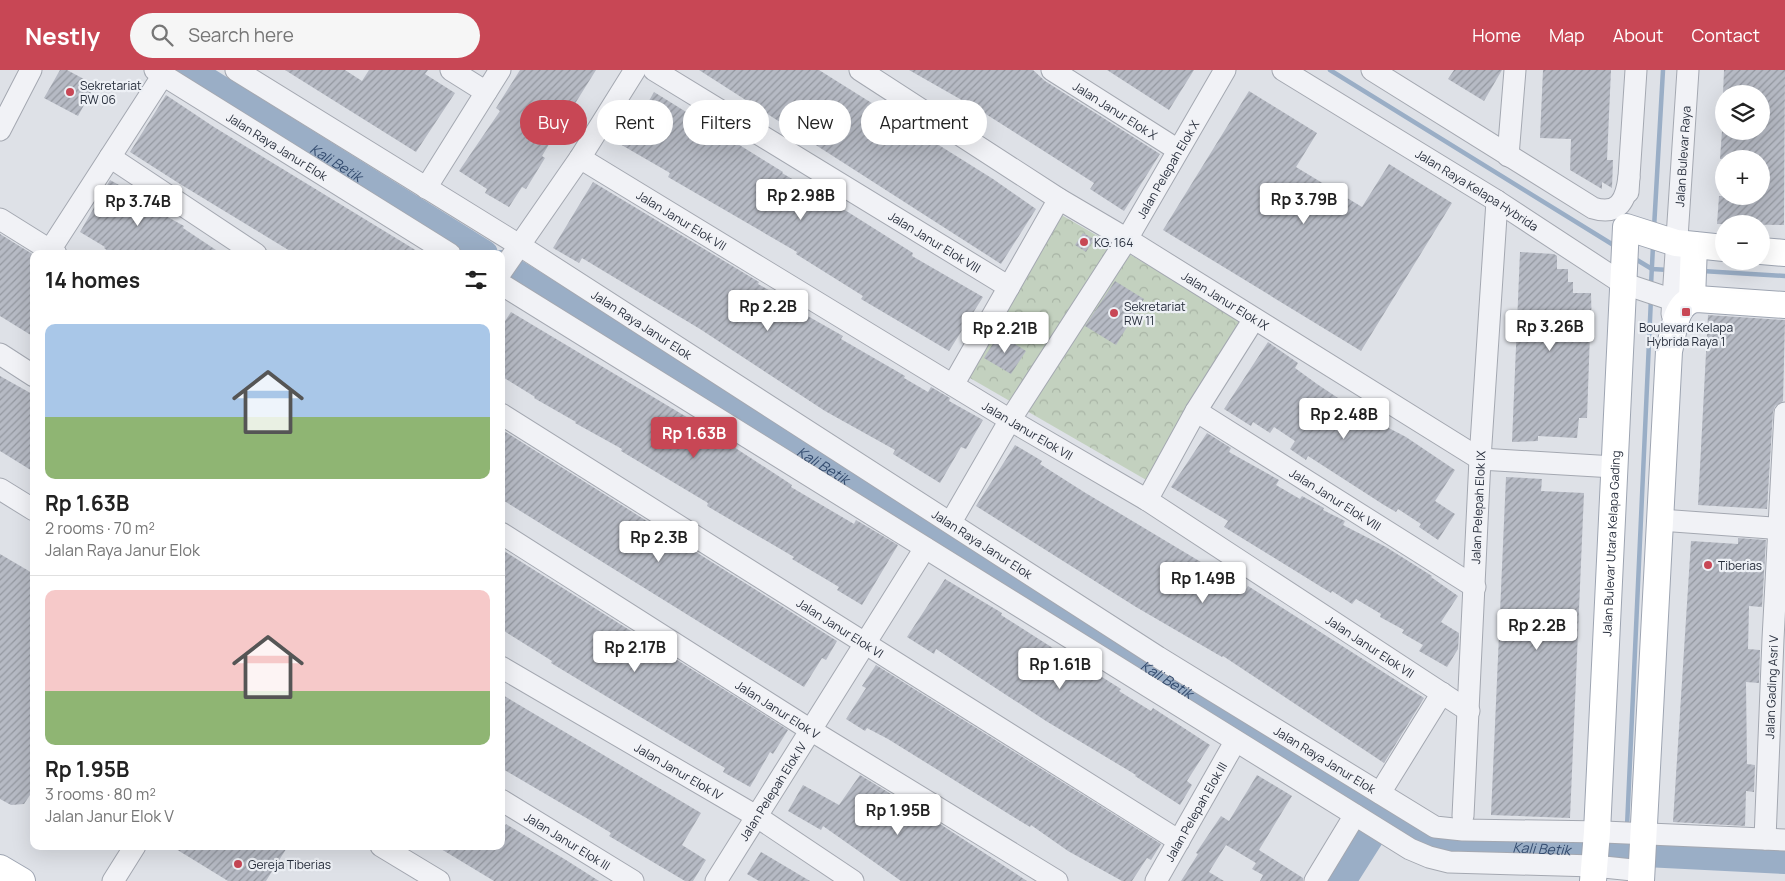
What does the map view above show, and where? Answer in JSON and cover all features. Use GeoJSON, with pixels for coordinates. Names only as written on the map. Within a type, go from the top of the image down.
{"type":"FeatureCollection","features":[{"type":"Feature","properties":{"kind":"main road","name":"Jalan Raya Kelapa Hybrida"},"geometry":{"type":"LineString","coordinates":[[1628,231],[1680,271],[1785,305]]}},
{"type":"Feature","properties":{"kind":"main road","name":"Jalan Bulevar Utara Kelapa Gading"},"geometry":{"type":"LineString","coordinates":[[1595,869],[1599,833],[1614,467],[1628,231]]}},
{"type":"Feature","properties":{"kind":"main road"},"geometry":{"type":"LineString","coordinates":[[1770,252],[1785,253]]}},
{"type":"Feature","properties":{"kind":"main road","name":"Jalan Raya Kelapa Hybrida"},"geometry":{"type":"LineString","coordinates":[[1680,271],[1715,253]]}},
{"type":"Feature","properties":{"kind":"main road"},"geometry":{"type":"LineString","coordinates":[[1640,856],[1669,351],[1682,305],[1680,271]]}},
{"type":"Feature","properties":{"kind":"main road"},"geometry":{"type":"LineString","coordinates":[[0,868],[22,881]]}},
{"type":"Feature","properties":{"kind":"street"},"geometry":{"type":"LineString","coordinates":[[0,130],[7,101],[32,70]]}},
{"type":"Feature","properties":{"kind":"street","name":"Jalan Raya Janur Elok"},"geometry":{"type":"LineString","coordinates":[[236,70],[426,188],[1158,657],[1435,826],[1463,830],[1599,833],[1640,856]]}},
{"type":"Feature","properties":{"kind":"street"},"geometry":{"type":"LineString","coordinates":[[451,70],[486,92]]}},
{"type":"Feature","properties":{"kind":"street"},"geometry":{"type":"LineString","coordinates":[[426,188],[500,70]]}},
{"type":"Feature","properties":{"kind":"street"},"geometry":{"type":"LineString","coordinates":[[505,270],[517,248],[580,158],[635,70]]}},
{"type":"Feature","properties":{"kind":"street","name":"Jalan Janur Elok VIII"},"geometry":{"type":"LineString","coordinates":[[654,70],[1009,287]]}},
{"type":"Feature","properties":{"kind":"street","name":"Jalan Janur Elok IX"},"geometry":{"type":"LineString","coordinates":[[860,70],[1058,199],[1127,239],[1480,459],[1614,467]]}},
{"type":"Feature","properties":{"kind":"street","name":"Jalan Janur Elok X"},"geometry":{"type":"LineString","coordinates":[[1052,70],[1178,150]]}},
{"type":"Feature","properties":{"kind":"street","name":"Jalan Pelepah Elok X"},"geometry":{"type":"LineString","coordinates":[[950,522],[1010,420],[1127,239],[1225,70]]}},
{"type":"Feature","properties":{"kind":"street","name":"Jalan Raya Kelapa Hybrida"},"geometry":{"type":"LineString","coordinates":[[1283,70],[1626,281],[1680,271]]}},
{"type":"Feature","properties":{"kind":"street"},"geometry":{"type":"LineString","coordinates":[[1372,70],[1593,208],[1601,211],[1614,209],[1621,204],[1627,192],[1630,177]]}},
{"type":"Feature","properties":{"kind":"street"},"geometry":{"type":"LineString","coordinates":[[1508,156],[1515,70]]}},
{"type":"Feature","properties":{"kind":"street"},"geometry":{"type":"LineString","coordinates":[[1628,231],[1636,70]]}},
{"type":"Feature","properties":{"kind":"street","name":"Jalan Bulevar Raya"},"geometry":{"type":"LineString","coordinates":[[1680,271],[1688,70]]}},
{"type":"Feature","properties":{"kind":"street"},"geometry":{"type":"LineString","coordinates":[[54,250],[159,73]]}},
{"type":"Feature","properties":{"kind":"street","name":"Jalan Raya Janur Elok"},"geometry":{"type":"LineString","coordinates":[[159,73],[444,250]]}},
{"type":"Feature","properties":{"kind":"street"},"geometry":{"type":"LineString","coordinates":[[110,157],[250,250]]}},
{"type":"Feature","properties":{"kind":"street","name":"Jalan Janur Elok VII"},"geometry":{"type":"LineString","coordinates":[[580,158],[1010,420],[1147,500],[1469,711]]}},
{"type":"Feature","properties":{"kind":"street"},"geometry":{"type":"LineString","coordinates":[[953,385],[1058,199]]}},
{"type":"Feature","properties":{"kind":"street","name":"Jalan Pelepah Elok IX"},"geometry":{"type":"LineString","coordinates":[[1464,816],[1480,459],[1497,200]]}},
{"type":"Feature","properties":{"kind":"street"},"geometry":{"type":"LineString","coordinates":[[0,219],[50,250]]}},
{"type":"Feature","properties":{"kind":"street","name":"Jalan Raya Janur Elok"},"geometry":{"type":"LineString","coordinates":[[505,277],[925,548],[1410,850],[1429,858],[1449,862],[1595,869],[1640,856],[1775,840]]}},
{"type":"Feature","properties":{"kind":"street"},"geometry":{"type":"LineString","coordinates":[[1147,500],[1196,411],[1254,319]]}},
{"type":"Feature","properties":{"kind":"street"},"geometry":{"type":"LineString","coordinates":[[0,354],[30,373]]}},
{"type":"Feature","properties":{"kind":"street","name":"Jalan Janur Elok VIII"},"geometry":{"type":"LineString","coordinates":[[1196,411],[1475,587]]}},
{"type":"Feature","properties":{"kind":"street","name":"Jalan Janur Elok VI"},"geometry":{"type":"LineString","coordinates":[[505,417],[1179,842]]}},
{"type":"Feature","properties":{"kind":"street","name":"Jalan Gading Asri V"},"geometry":{"type":"LineString","coordinates":[[1775,840],[1784,423]]}},
{"type":"Feature","properties":{"kind":"street"},"geometry":{"type":"LineString","coordinates":[[0,489],[30,508]]}},
{"type":"Feature","properties":{"kind":"street"},"geometry":{"type":"LineString","coordinates":[[1660,520],[1782,529]]}},
{"type":"Feature","properties":{"kind":"street","name":"Jalan Janur Elok V"},"geometry":{"type":"LineString","coordinates":[[505,537],[809,730],[1057,881]]}},
{"type":"Feature","properties":{"kind":"street","name":"Jalan Pelepah Elok IV"},"geometry":{"type":"LineString","coordinates":[[716,881],[809,730],[925,548]]}},
{"type":"Feature","properties":{"kind":"street","name":"Jalan Janur Elok IV"},"geometry":{"type":"LineString","coordinates":[[505,669],[756,816],[853,881]]}},
{"type":"Feature","properties":{"kind":"street"},"geometry":{"type":"LineString","coordinates":[[1380,793],[1442,693]]}},
{"type":"Feature","properties":{"kind":"street","name":"Jalan Pelepah Elok III"},"geometry":{"type":"LineString","coordinates":[[1156,881],[1235,742]]}},
{"type":"Feature","properties":{"kind":"street","name":"Jalan Janur Elok III"},"geometry":{"type":"LineString","coordinates":[[505,802],[633,881]]}},
{"type":"Feature","properties":{"kind":"street"},"geometry":{"type":"LineString","coordinates":[[1315,881],[1358,816]]}},
{"type":"Feature","properties":{"kind":"street"},"geometry":{"type":"LineString","coordinates":[[113,881],[132,850]]}},
{"type":"Feature","properties":{"kind":"street"},"geometry":{"type":"LineString","coordinates":[[389,850],[439,881]]}},
{"type":"Feature","properties":{"kind":"green space"},"geometry":{"type":"Polygon","coordinates":[[[1058,213],[1243,320],[1148,481],[963,374],[1058,213]]]}},
{"type":"Feature","properties":{"kind":"building","name":"Sekretariat RW 06"},"geometry":{"type":"Polygon","coordinates":[[[60,70],[67,70],[95,85],[78,116],[44,98],[60,70]]]}},
{"type":"Feature","properties":{"kind":"building"},"geometry":{"type":"Polygon","coordinates":[[[285,70],[345,70],[362,81],[369,70],[428,70],[425,74],[455,93],[416,152],[285,70]]]}},
{"type":"Feature","properties":{"kind":"building"},"geometry":{"type":"Polygon","coordinates":[[[520,70],[596,70],[577,100],[520,100],[520,145],[549,145],[542,156],[545,158],[526,189],[522,187],[509,207],[485,193],[487,189],[459,171],[500,111],[496,108],[520,70]]]}},
{"type":"Feature","properties":{"kind":"building"},"geometry":{"type":"Polygon","coordinates":[[[699,70],[819,70],[867,100],[861,100],[861,145],[939,145],[1036,209],[1001,264],[816,145],[851,145],[851,100],[779,100],[779,121],[769,115],[769,100],[746,100],[699,70]]]}},
{"type":"Feature","properties":{"kind":"building"},"geometry":{"type":"Polygon","coordinates":[[[909,70],[1033,70],[1045,81],[1160,154],[1124,211],[1090,189],[1094,183],[987,115],[987,100],[962,100],[909,70]]]}},
{"type":"Feature","properties":{"kind":"building"},"geometry":{"type":"Polygon","coordinates":[[[1107,70],[1194,70],[1169,110],[1107,70]]]}},
{"type":"Feature","properties":{"kind":"building"},"geometry":{"type":"Polygon","coordinates":[[[1454,70],[1502,70],[1484,101],[1448,79],[1454,70]]]}},
{"type":"Feature","properties":{"kind":"building"},"geometry":{"type":"Polygon","coordinates":[[[1543,70],[1611,70],[1607,160],[1613,160],[1612,188],[1602,182],[1602,189],[1570,170],[1571,139],[1540,138],[1543,70]]]}},
{"type":"Feature","properties":{"kind":"building"},"geometry":{"type":"Polygon","coordinates":[[[1724,70],[1785,70],[1784,225],[1770,225],[1770,215],[1718,215],[1718,205],[1770,205],[1770,150],[1721,150],[1721,140],[1770,140],[1770,85],[1723,85],[1724,70]]]}},
{"type":"Feature","properties":{"kind":"building"},"geometry":{"type":"Polygon","coordinates":[[[1249,91],[1317,133],[1296,167],[1362,207],[1389,164],[1452,203],[1361,351],[1163,230],[1249,91]]]}},
{"type":"Feature","properties":{"kind":"building"},"geometry":{"type":"Polygon","coordinates":[[[654,92],[667,100],[649,100],[654,92]]]}},
{"type":"Feature","properties":{"kind":"building"},"geometry":{"type":"Polygon","coordinates":[[[166,95],[214,127],[415,250],[288,250],[130,152],[166,95]]]}},
{"type":"Feature","properties":{"kind":"building"},"geometry":{"type":"Polygon","coordinates":[[[673,104],[683,110],[683,145],[739,145],[913,253],[912,256],[983,297],[949,351],[861,299],[863,296],[796,254],[797,252],[668,177],[670,173],[622,145],[673,145],[673,104]]]}},
{"type":"Feature","properties":{"kind":"building"},"geometry":{"type":"Polygon","coordinates":[[[110,180],[137,195],[135,199],[184,226],[183,228],[216,250],[107,250],[105,247],[80,232],[110,180]]]}},
{"type":"Feature","properties":{"kind":"building"},"geometry":{"type":"Polygon","coordinates":[[[593,182],[759,282],[758,284],[776,294],[774,297],[843,336],[841,339],[905,376],[904,378],[928,392],[931,387],[950,398],[949,401],[983,420],[966,449],[961,447],[940,483],[893,454],[895,450],[825,411],[700,329],[582,258],[579,263],[553,248],[593,182]]]}},
{"type":"Feature","properties":{"kind":"building","name":"KG. 164"},"geometry":{"type":"Polygon","coordinates":[[[1083,233],[1094,239],[1086,252],[1075,245],[1083,233]]]}},
{"type":"Feature","properties":{"kind":"building"},"geometry":{"type":"Polygon","coordinates":[[[0,234],[30,253],[30,335],[0,316],[0,234]]]}},
{"type":"Feature","properties":{"kind":"building"},"geometry":{"type":"Polygon","coordinates":[[[1520,252],[1554,254],[1557,256],[1557,269],[1568,269],[1568,282],[1573,282],[1573,293],[1591,293],[1592,333],[1590,333],[1587,418],[1579,418],[1577,438],[1538,436],[1538,441],[1512,442],[1520,252]]]}},
{"type":"Feature","properties":{"kind":"building","name":"Sekretariat RW 11"},"geometry":{"type":"Polygon","coordinates":[[[1115,281],[1144,299],[1116,345],[1085,326],[1115,281]]]}},
{"type":"Feature","properties":{"kind":"building"},"geometry":{"type":"Polygon","coordinates":[[[511,312],[705,428],[792,485],[791,487],[854,524],[856,520],[898,545],[862,605],[837,590],[839,587],[792,559],[794,557],[707,506],[708,503],[505,378],[505,321],[511,312]]]}},
{"type":"Feature","properties":{"kind":"building"},"geometry":{"type":"Polygon","coordinates":[[[1708,315],[1785,320],[1783,401],[1775,406],[1773,412],[1767,509],[1698,505],[1708,315]]]}},
{"type":"Feature","properties":{"kind":"building"},"geometry":{"type":"Polygon","coordinates":[[[999,334],[1026,351],[1011,374],[984,358],[999,334]]]}},
{"type":"Feature","properties":{"kind":"building"},"geometry":{"type":"Polygon","coordinates":[[[1268,342],[1298,363],[1295,368],[1317,384],[1362,414],[1406,437],[1455,470],[1435,501],[1455,514],[1438,540],[1419,527],[1421,524],[1398,509],[1396,512],[1308,456],[1306,460],[1290,449],[1295,441],[1274,427],[1270,433],[1253,422],[1251,426],[1224,409],[1268,342]]]}},
{"type":"Feature","properties":{"kind":"building"},"geometry":{"type":"Polygon","coordinates":[[[0,376],[30,393],[30,470],[0,451],[0,376]]]}},
{"type":"Feature","properties":{"kind":"building"},"geometry":{"type":"Polygon","coordinates":[[[505,432],[837,641],[826,660],[822,658],[804,687],[505,501],[505,432]]]}},
{"type":"Feature","properties":{"kind":"building"},"geometry":{"type":"Polygon","coordinates":[[[1207,433],[1231,448],[1229,452],[1279,480],[1276,485],[1300,499],[1302,496],[1324,508],[1323,510],[1345,521],[1343,525],[1386,547],[1432,576],[1458,596],[1441,622],[1459,633],[1458,649],[1447,667],[1419,651],[1423,645],[1402,633],[1404,630],[1380,617],[1381,614],[1356,599],[1352,604],[1332,591],[1331,593],[1224,527],[1228,521],[1171,487],[1207,433]]]}},
{"type":"Feature","properties":{"kind":"building"},"geometry":{"type":"Polygon","coordinates":[[[1015,445],[1042,461],[1040,464],[1084,492],[1246,589],[1248,586],[1424,698],[1384,763],[1223,656],[1136,607],[976,506],[1015,445]]]}},
{"type":"Feature","properties":{"kind":"building"},"geometry":{"type":"Polygon","coordinates":[[[1506,477],[1542,479],[1541,491],[1584,493],[1570,818],[1491,815],[1506,477]]]}},
{"type":"Feature","properties":{"kind":"building"},"geometry":{"type":"Polygon","coordinates":[[[1738,538],[1766,540],[1762,607],[1749,606],[1748,649],[1760,650],[1759,683],[1746,682],[1747,764],[1755,765],[1754,792],[1746,791],[1745,826],[1673,822],[1691,541],[1738,544],[1738,538]]]}},
{"type":"Feature","properties":{"kind":"building"},"geometry":{"type":"Polygon","coordinates":[[[505,552],[788,730],[773,754],[770,752],[750,787],[723,772],[725,768],[551,663],[552,661],[505,632],[505,552]]]}},
{"type":"Feature","properties":{"kind":"building"},"geometry":{"type":"Polygon","coordinates":[[[0,554],[30,572],[30,795],[24,804],[11,805],[0,799],[0,554]]]}},
{"type":"Feature","properties":{"kind":"building"},"geometry":{"type":"Polygon","coordinates":[[[945,579],[1002,613],[1001,615],[1092,673],[1094,672],[1121,689],[1119,691],[1151,711],[1153,708],[1210,745],[1187,781],[1192,785],[1180,805],[1136,775],[1046,721],[936,649],[934,654],[907,637],[945,579]]]}},
{"type":"Feature","properties":{"kind":"building"},"geometry":{"type":"Polygon","coordinates":[[[876,665],[1161,844],[1151,860],[1147,858],[1132,881],[1122,881],[1068,851],[1031,825],[1030,827],[888,739],[867,728],[865,731],[846,719],[866,688],[862,686],[876,665]]]}},
{"type":"Feature","properties":{"kind":"building"},"geometry":{"type":"Polygon","coordinates":[[[505,696],[701,813],[682,845],[706,860],[693,881],[685,881],[609,836],[611,833],[505,770],[505,696]]]}},
{"type":"Feature","properties":{"kind":"building"},"geometry":{"type":"Polygon","coordinates":[[[860,775],[940,824],[1027,881],[901,881],[823,826],[821,830],[788,811],[803,785],[839,805],[860,775]]]}},
{"type":"Feature","properties":{"kind":"building"},"geometry":{"type":"Polygon","coordinates":[[[1257,775],[1292,796],[1259,850],[1303,878],[1303,881],[1260,881],[1263,875],[1252,869],[1256,863],[1226,845],[1209,872],[1224,881],[1181,881],[1198,854],[1196,853],[1221,816],[1229,821],[1257,775]]]}},
{"type":"Feature","properties":{"kind":"building"},"geometry":{"type":"Polygon","coordinates":[[[506,824],[599,881],[494,881],[443,850],[505,850],[506,824]]]}},
{"type":"Feature","properties":{"kind":"building","name":"Gereja Tiberias"},"geometry":{"type":"Polygon","coordinates":[[[178,850],[285,850],[266,881],[228,881],[178,850]]]}},
{"type":"Feature","properties":{"kind":"building"},"geometry":{"type":"Polygon","coordinates":[[[761,852],[810,881],[759,881],[747,874],[761,852]]]}},
{"type":"Feature","properties":{"kind":"waterway","name":"Kali Betik"},"geometry":{"type":"LineString","coordinates":[[189,70],[478,250]]}},
{"type":"Feature","properties":{"kind":"waterway"},"geometry":{"type":"LineString","coordinates":[[1330,70],[1615,246]]}},
{"type":"Feature","properties":{"kind":"waterway"},"geometry":{"type":"LineString","coordinates":[[1654,228],[1663,70]]}},
{"type":"Feature","properties":{"kind":"waterway"},"geometry":{"type":"LineString","coordinates":[[1651,285],[1653,246]]}},
{"type":"Feature","properties":{"kind":"waterway"},"geometry":{"type":"LineString","coordinates":[[1632,257],[1652,269],[1669,270]]}},
{"type":"Feature","properties":{"kind":"waterway","name":"Kali Betik"},"geometry":{"type":"LineString","coordinates":[[505,266],[1412,831],[1443,843],[1785,860]]}},
{"type":"Feature","properties":{"kind":"waterway"},"geometry":{"type":"LineString","coordinates":[[1702,271],[1785,276]]}},
{"type":"Feature","properties":{"kind":"waterway"},"geometry":{"type":"LineString","coordinates":[[1627,827],[1651,298]]}},
{"type":"Feature","properties":{"kind":"waterway"},"geometry":{"type":"LineString","coordinates":[[1342,881],[1385,813]]}},
{"type":"Feature","properties":{"kind":"waterway","name":"Kali Betik"},"geometry":{"type":"LineString","coordinates":[[1625,865],[1626,840]]}},
{"type":"Feature","properties":{"kind":"place","name":"Sekretariat RW 06"},"geometry":{"type":"Point","coordinates":[70,92]}},
{"type":"Feature","properties":{"kind":"place","name":"KG. 164"},"geometry":{"type":"Point","coordinates":[1084,242]}},
{"type":"Feature","properties":{"kind":"place","name":"Boulevard Kelapa Hybrida Raya 1"},"geometry":{"type":"Point","coordinates":[1686,312]}},
{"type":"Feature","properties":{"kind":"place","name":"Sekretariat RW 11"},"geometry":{"type":"Point","coordinates":[1114,313]}},
{"type":"Feature","properties":{"kind":"place","name":"Tiberias"},"geometry":{"type":"Point","coordinates":[1708,565]}},
{"type":"Feature","properties":{"kind":"place","name":"Gereja Tiberias"},"geometry":{"type":"Point","coordinates":[238,864]}}]}
